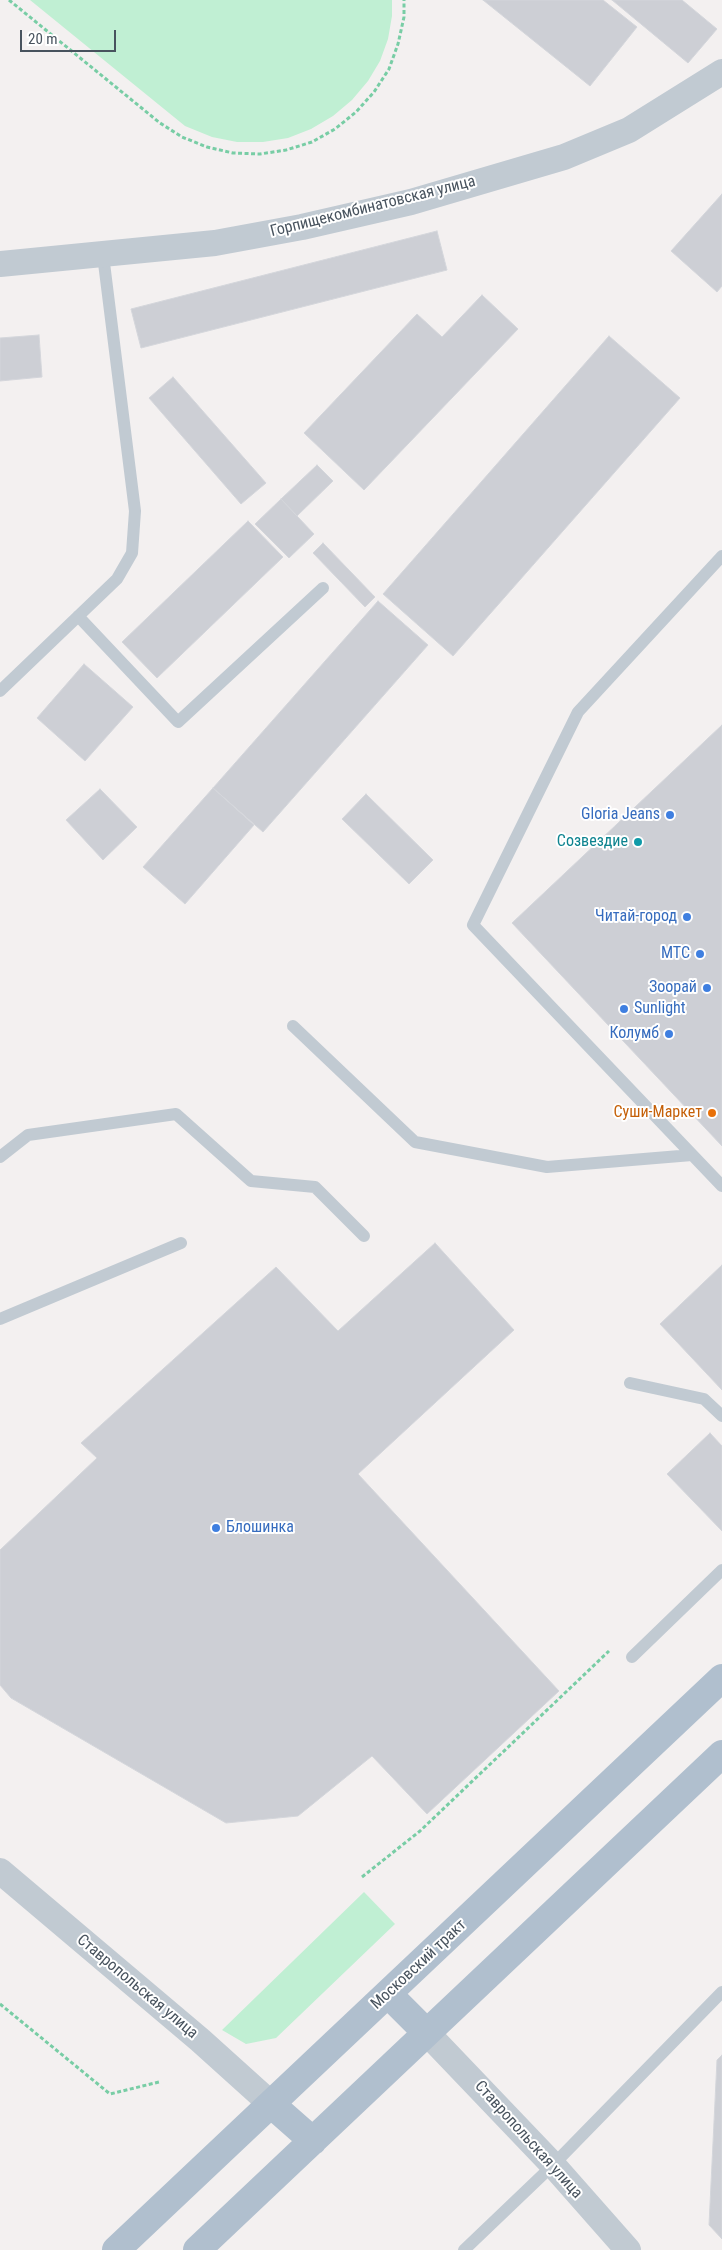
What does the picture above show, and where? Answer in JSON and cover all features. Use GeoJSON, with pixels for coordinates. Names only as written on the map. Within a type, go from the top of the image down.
{"type":"FeatureCollection","features":[{"type":"Feature","properties":{"kind":"main road","name":"Московский тракт"},"geometry":{"type":"LineString","coordinates":[[116,2250],[722,1678]]}},
{"type":"Feature","properties":{"kind":"main road"},"geometry":{"type":"LineString","coordinates":[[197,2250],[722,1754]]}},
{"type":"Feature","properties":{"kind":"main road"},"geometry":{"type":"LineString","coordinates":[[388,1994],[426,2032]]}},
{"type":"Feature","properties":{"kind":"main road"},"geometry":{"type":"LineString","coordinates":[[271,2104],[313,2141]]}},
{"type":"Feature","properties":{"kind":"street","name":"Горпищекомбинатовская улица"},"geometry":{"type":"LineString","coordinates":[[0,264],[215,243],[302,227],[411,202],[564,157],[629,130],[722,72]]}},
{"type":"Feature","properties":{"kind":"street","name":"Ставропольская улица"},"geometry":{"type":"LineString","coordinates":[[0,1871],[200,2040],[271,2104]]}},
{"type":"Feature","properties":{"kind":"street","name":"Ставропольская улица"},"geometry":{"type":"LineString","coordinates":[[426,2032],[553,2165],[628,2250]]}},
{"type":"Feature","properties":{"kind":"lane"},"geometry":{"type":"LineString","coordinates":[[0,691],[117,579],[132,554],[135,530],[104,255]]}},
{"type":"Feature","properties":{"kind":"lane"},"geometry":{"type":"LineString","coordinates":[[722,556],[578,712],[473,925],[722,1186]]}},
{"type":"Feature","properties":{"kind":"lane"},"geometry":{"type":"LineString","coordinates":[[78,616],[178,722],[323,588]]}},
{"type":"Feature","properties":{"kind":"lane"},"geometry":{"type":"LineString","coordinates":[[293,1026],[415,1142],[547,1167],[692,1155]]}},
{"type":"Feature","properties":{"kind":"lane"},"geometry":{"type":"LineString","coordinates":[[0,1157],[28,1135],[176,1114],[251,1181],[315,1187],[364,1236]]}},
{"type":"Feature","properties":{"kind":"lane"},"geometry":{"type":"LineString","coordinates":[[0,1319],[181,1243]]}},
{"type":"Feature","properties":{"kind":"lane"},"geometry":{"type":"LineString","coordinates":[[630,1382],[704,1399],[722,1416]]}},
{"type":"Feature","properties":{"kind":"lane"},"geometry":{"type":"LineString","coordinates":[[632,1657],[722,1570]]}},
{"type":"Feature","properties":{"kind":"lane"},"geometry":{"type":"LineString","coordinates":[[464,2250],[553,2165],[722,1992]]}},
{"type":"Feature","properties":{"kind":"path"},"geometry":{"type":"LineString","coordinates":[[9,0],[160,123],[182,138],[207,147],[233,153],[260,154],[286,150],[312,142],[335,129],[356,112],[374,92],[388,70],[398,44],[404,17],[404,0]]}},
{"type":"Feature","properties":{"kind":"path"},"geometry":{"type":"LineString","coordinates":[[362,1877],[420,1831],[611,1649]]}},
{"type":"Feature","properties":{"kind":"path"},"geometry":{"type":"LineString","coordinates":[[0,2004],[110,2094],[159,2082]]}},
{"type":"Feature","properties":{"kind":"green space"},"geometry":{"type":"Polygon","coordinates":[[[30,0],[392,0],[392,16],[388,39],[380,61],[368,81],[352,100],[333,116],[311,129],[288,138],[263,142],[237,142],[212,137],[185,126],[30,0]]]}},
{"type":"Feature","properties":{"kind":"green space"},"geometry":{"type":"Polygon","coordinates":[[[364,1892],[395,1924],[276,2038],[246,2044],[222,2030],[364,1892]]]}},
{"type":"Feature","properties":{"kind":"building"},"geometry":{"type":"Polygon","coordinates":[[[483,0],[603,0],[637,27],[590,86],[483,0]]]}},
{"type":"Feature","properties":{"kind":"building"},"geometry":{"type":"Polygon","coordinates":[[[612,0],[682,0],[717,29],[688,63],[612,0]]]}},
{"type":"Feature","properties":{"kind":"building"},"geometry":{"type":"Polygon","coordinates":[[[722,194],[722,286],[717,292],[671,251],[722,194]]]}},
{"type":"Feature","properties":{"kind":"building"},"geometry":{"type":"Polygon","coordinates":[[[437,231],[447,270],[141,348],[131,309],[437,231]]]}},
{"type":"Feature","properties":{"kind":"building"},"geometry":{"type":"Polygon","coordinates":[[[482,295],[518,329],[364,490],[304,433],[417,314],[442,337],[482,295]]]}},
{"type":"Feature","properties":{"kind":"building"},"geometry":{"type":"Polygon","coordinates":[[[39,335],[42,377],[0,381],[0,338],[39,335]]]}},
{"type":"Feature","properties":{"kind":"building"},"geometry":{"type":"Polygon","coordinates":[[[609,336],[680,398],[453,656],[383,594],[609,336]]]}},
{"type":"Feature","properties":{"kind":"building"},"geometry":{"type":"Polygon","coordinates":[[[173,377],[266,483],[241,504],[149,398],[173,377]]]}},
{"type":"Feature","properties":{"kind":"building"},"geometry":{"type":"Polygon","coordinates":[[[317,465],[333,481],[297,516],[281,499],[317,465]]]}},
{"type":"Feature","properties":{"kind":"building"},"geometry":{"type":"Polygon","coordinates":[[[281,499],[314,534],[289,558],[255,524],[281,499]]]}},
{"type":"Feature","properties":{"kind":"building"},"geometry":{"type":"Polygon","coordinates":[[[248,521],[283,557],[157,678],[122,642],[248,521]]]}},
{"type":"Feature","properties":{"kind":"building"},"geometry":{"type":"Polygon","coordinates":[[[323,543],[375,597],[365,607],[313,553],[323,543]]]}},
{"type":"Feature","properties":{"kind":"building"},"geometry":{"type":"Polygon","coordinates":[[[378,601],[428,645],[263,832],[213,788],[378,601]]]}},
{"type":"Feature","properties":{"kind":"building"},"geometry":{"type":"Polygon","coordinates":[[[84,664],[133,707],[85,761],[37,718],[84,664]]]}},
{"type":"Feature","properties":{"kind":"building","name":"Колумб"},"geometry":{"type":"Polygon","coordinates":[[[722,725],[722,1146],[512,923],[722,725]]]}},
{"type":"Feature","properties":{"kind":"building"},"geometry":{"type":"Polygon","coordinates":[[[213,788],[254,825],[185,904],[143,867],[213,788]]]}},
{"type":"Feature","properties":{"kind":"building"},"geometry":{"type":"Polygon","coordinates":[[[100,789],[137,827],[103,860],[66,820],[100,789]]]}},
{"type":"Feature","properties":{"kind":"building"},"geometry":{"type":"Polygon","coordinates":[[[366,794],[433,860],[409,884],[342,819],[366,794]]]}},
{"type":"Feature","properties":{"kind":"building","name":"Блошинка"},"geometry":{"type":"Polygon","coordinates":[[[435,1243],[514,1330],[358,1474],[559,1691],[427,1814],[372,1756],[298,1816],[226,1823],[11,1698],[0,1685],[0,1550],[97,1458],[81,1443],[276,1267],[338,1331],[435,1243]]]}},
{"type":"Feature","properties":{"kind":"building"},"geometry":{"type":"Polygon","coordinates":[[[722,1265],[722,1390],[660,1324],[722,1265]]]}},
{"type":"Feature","properties":{"kind":"building"},"geometry":{"type":"Polygon","coordinates":[[[710,1433],[722,1446],[722,1531],[667,1474],[710,1433]]]}},
{"type":"Feature","properties":{"kind":"building"},"geometry":{"type":"Polygon","coordinates":[[[722,2055],[722,2239],[709,2225],[717,2060],[722,2055]]]}},
{"type":"Feature","properties":{"kind":"place","name":"Gloria Jeans"},"geometry":{"type":"Point","coordinates":[670,815]}},
{"type":"Feature","properties":{"kind":"place","name":"Созвездие"},"geometry":{"type":"Point","coordinates":[638,842]}},
{"type":"Feature","properties":{"kind":"place","name":"Читай-город"},"geometry":{"type":"Point","coordinates":[687,917]}},
{"type":"Feature","properties":{"kind":"place","name":"МТС"},"geometry":{"type":"Point","coordinates":[700,954]}},
{"type":"Feature","properties":{"kind":"place","name":"Зоорай"},"geometry":{"type":"Point","coordinates":[707,988]}},
{"type":"Feature","properties":{"kind":"place","name":"Sunlight"},"geometry":{"type":"Point","coordinates":[624,1009]}},
{"type":"Feature","properties":{"kind":"place","name":"Колумб"},"geometry":{"type":"Point","coordinates":[669,1034]}},
{"type":"Feature","properties":{"kind":"place","name":"Суши-Маркет"},"geometry":{"type":"Point","coordinates":[712,1113]}},
{"type":"Feature","properties":{"kind":"place","name":"Блошинка"},"geometry":{"type":"Point","coordinates":[216,1528]}}]}
